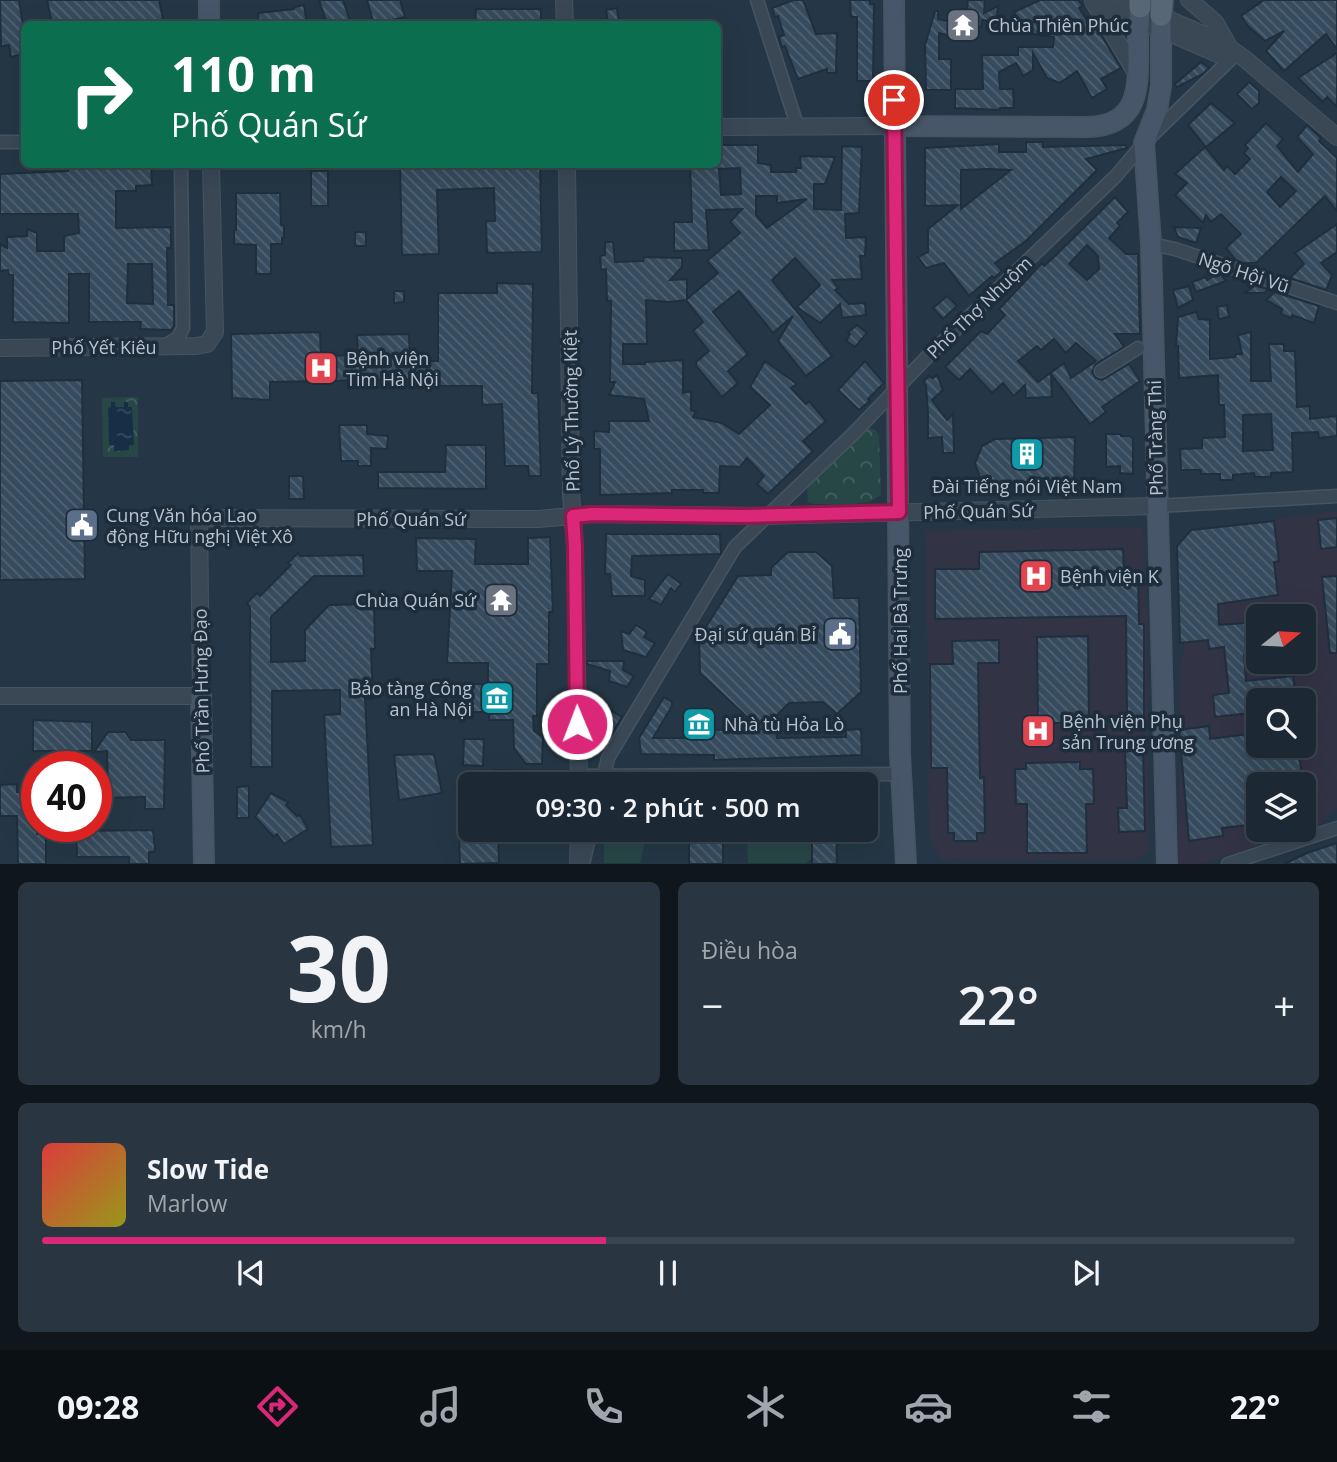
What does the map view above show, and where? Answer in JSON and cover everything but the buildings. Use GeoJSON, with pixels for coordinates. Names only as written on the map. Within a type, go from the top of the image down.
{"type":"FeatureCollection","features":[{"type":"Feature","properties":{"kind":"main road"},"geometry":{"type":"LineString","coordinates":[[209,0],[209,21]]}},
{"type":"Feature","properties":{"kind":"main road","name":"Phố Hai Bà Trưng"},"geometry":{"type":"LineString","coordinates":[[894,0],[900,774],[906,863]]}},
{"type":"Feature","properties":{"kind":"main road"},"geometry":{"type":"LineString","coordinates":[[894,126],[1088,128],[1111,125],[1125,115],[1132,104],[1139,76],[1136,7]]}},
{"type":"Feature","properties":{"kind":"main road","name":"Phố Tràng Thi"},"geometry":{"type":"LineString","coordinates":[[1161,15],[1161,86],[1157,110],[1144,143],[1151,244],[1167,863]]}},
{"type":"Feature","properties":{"kind":"main road","name":"Phố Trần Hưng Đạo"},"geometry":{"type":"LineString","coordinates":[[201,696],[204,863]]}},
{"type":"Feature","properties":{"kind":"street"},"geometry":{"type":"LineString","coordinates":[[564,0],[565,21]]}},
{"type":"Feature","properties":{"kind":"street"},"geometry":{"type":"LineString","coordinates":[[757,0],[797,125]]}},
{"type":"Feature","properties":{"kind":"street"},"geometry":{"type":"LineString","coordinates":[[1093,0],[1136,7],[1161,15],[1233,50],[1335,132]]}},
{"type":"Feature","properties":{"kind":"street"},"geometry":{"type":"LineString","coordinates":[[1093,0],[1139,76]]}},
{"type":"Feature","properties":{"kind":"street"},"geometry":{"type":"LineString","coordinates":[[1189,0],[1215,22],[1233,50]]}},
{"type":"Feature","properties":{"kind":"street","name":"Phố Thợ Nhuộm"},"geometry":{"type":"LineString","coordinates":[[605,772],[608,758],[735,547],[765,516],[799,488],[929,355],[1116,176],[1233,50]]}},
{"type":"Feature","properties":{"kind":"street"},"geometry":{"type":"LineString","coordinates":[[721,127],[894,126]]}},
{"type":"Feature","properties":{"kind":"street"},"geometry":{"type":"LineString","coordinates":[[0,142],[21,142]]}},
{"type":"Feature","properties":{"kind":"street"},"geometry":{"type":"LineString","coordinates":[[161,346],[178,338],[183,328],[181,168]]}},
{"type":"Feature","properties":{"kind":"street","name":"Phố Yết Kiêu"},"geometry":{"type":"LineString","coordinates":[[0,348],[207,344],[215,332],[211,168]]}},
{"type":"Feature","properties":{"kind":"street","name":"Phố Lý Thường Kiệt"},"geometry":{"type":"LineString","coordinates":[[567,168],[579,772]]}},
{"type":"Feature","properties":{"kind":"street","name":"Ngõ Hội Vũ"},"geometry":{"type":"LineString","coordinates":[[1151,244],[1175,249],[1337,303]]}},
{"type":"Feature","properties":{"kind":"street"},"geometry":{"type":"LineString","coordinates":[[1101,371],[1138,348]]}},
{"type":"Feature","properties":{"kind":"street","name":"Phố Quán Sứ"},"geometry":{"type":"LineString","coordinates":[[199,518],[539,519],[593,514],[765,516],[1157,506],[1337,496]]}},
{"type":"Feature","properties":{"kind":"street","name":"Phố Trần Hưng Đạo"},"geometry":{"type":"LineString","coordinates":[[199,518],[201,696]]}},
{"type":"Feature","properties":{"kind":"street"},"geometry":{"type":"LineString","coordinates":[[0,696],[201,696]]}},
{"type":"Feature","properties":{"kind":"street"},"geometry":{"type":"LineString","coordinates":[[878,774],[900,774]]}},
{"type":"Feature","properties":{"kind":"street"},"geometry":{"type":"LineString","coordinates":[[1228,863],[1337,828]]}},
{"type":"Feature","properties":{"kind":"street"},"geometry":{"type":"LineString","coordinates":[[580,842],[581,863]]}},
{"type":"Feature","properties":{"kind":"street"},"geometry":{"type":"LineString","coordinates":[[581,863],[587,842]]}},
{"type":"Feature","properties":{"kind":"shaded area"},"geometry":{"type":"Polygon","coordinates":[[[1337,511],[1337,808],[1316,827],[1316,772],[1246,772],[1246,842],[1270,842],[1206,863],[1178,864],[1180,670],[1184,646],[1181,547],[1196,533],[1337,511]]]}},
{"type":"Feature","properties":{"kind":"shaded area","name":"Bệnh viện Phụ sản Trung ương"},"geometry":{"type":"Polygon","coordinates":[[[1143,527],[1147,622],[1149,852],[1133,861],[941,859],[929,837],[926,531],[1143,527]]]}},
{"type":"Feature","properties":{"kind":"green space"},"geometry":{"type":"Polygon","coordinates":[[[138,397],[138,457],[103,457],[102,398],[138,397]]]}},
{"type":"Feature","properties":{"kind":"green space"},"geometry":{"type":"Polygon","coordinates":[[[871,428],[879,436],[881,494],[859,503],[840,505],[808,502],[807,487],[863,430],[871,428]]]}},
{"type":"Feature","properties":{"kind":"green space"},"geometry":{"type":"Polygon","coordinates":[[[604,842],[645,842],[640,863],[604,863],[604,842]]]}},
{"type":"Feature","properties":{"kind":"green space"},"geometry":{"type":"Polygon","coordinates":[[[747,842],[812,842],[812,858],[806,863],[748,863],[747,842]]]}},
{"type":"Feature","properties":{"kind":"water"},"geometry":{"type":"Polygon","coordinates":[[[111,402],[115,402],[116,407],[124,407],[124,402],[128,402],[128,407],[132,407],[134,445],[129,445],[129,450],[114,451],[114,445],[109,445],[108,408],[111,407],[111,402]]]}},
{"type":"Feature","properties":{"kind":"place","name":"Chùa Thiên Phúc"},"geometry":{"type":"Point","coordinates":[963,25]}},
{"type":"Feature","properties":{"kind":"place","name":"Bệnh viện Tim Hà Nội"},"geometry":{"type":"Point","coordinates":[321,368]}},
{"type":"Feature","properties":{"kind":"place","name":"Đài Tiếng nói Việt Nam"},"geometry":{"type":"Point","coordinates":[1027,454]}},
{"type":"Feature","properties":{"kind":"place","name":"Cung Văn hóa Lao động Hữu nghị Việt Xô"},"geometry":{"type":"Point","coordinates":[82,525]}},
{"type":"Feature","properties":{"kind":"place","name":"Bệnh viện K"},"geometry":{"type":"Point","coordinates":[1036,576]}},
{"type":"Feature","properties":{"kind":"place","name":"Chùa Quán Sứ"},"geometry":{"type":"Point","coordinates":[501,600]}},
{"type":"Feature","properties":{"kind":"place","name":"Đại sứ quán Bỉ"},"geometry":{"type":"Point","coordinates":[840,634]}},
{"type":"Feature","properties":{"kind":"place","name":"Bảo tàng Công an Hà Nội"},"geometry":{"type":"Point","coordinates":[497,698]}},
{"type":"Feature","properties":{"kind":"place","name":"Nhà tù Hỏa Lò"},"geometry":{"type":"Point","coordinates":[699,724]}},
{"type":"Feature","properties":{"kind":"place","name":"Bệnh viện Phụ sản Trung ương"},"geometry":{"type":"Point","coordinates":[1038,731]}},
{"type":"Feature","properties":{"kind":"route"},"geometry":{"type":"LineString","coordinates":[[577,724],[573,516],[765,516],[899,512],[894,100]]}}]}
